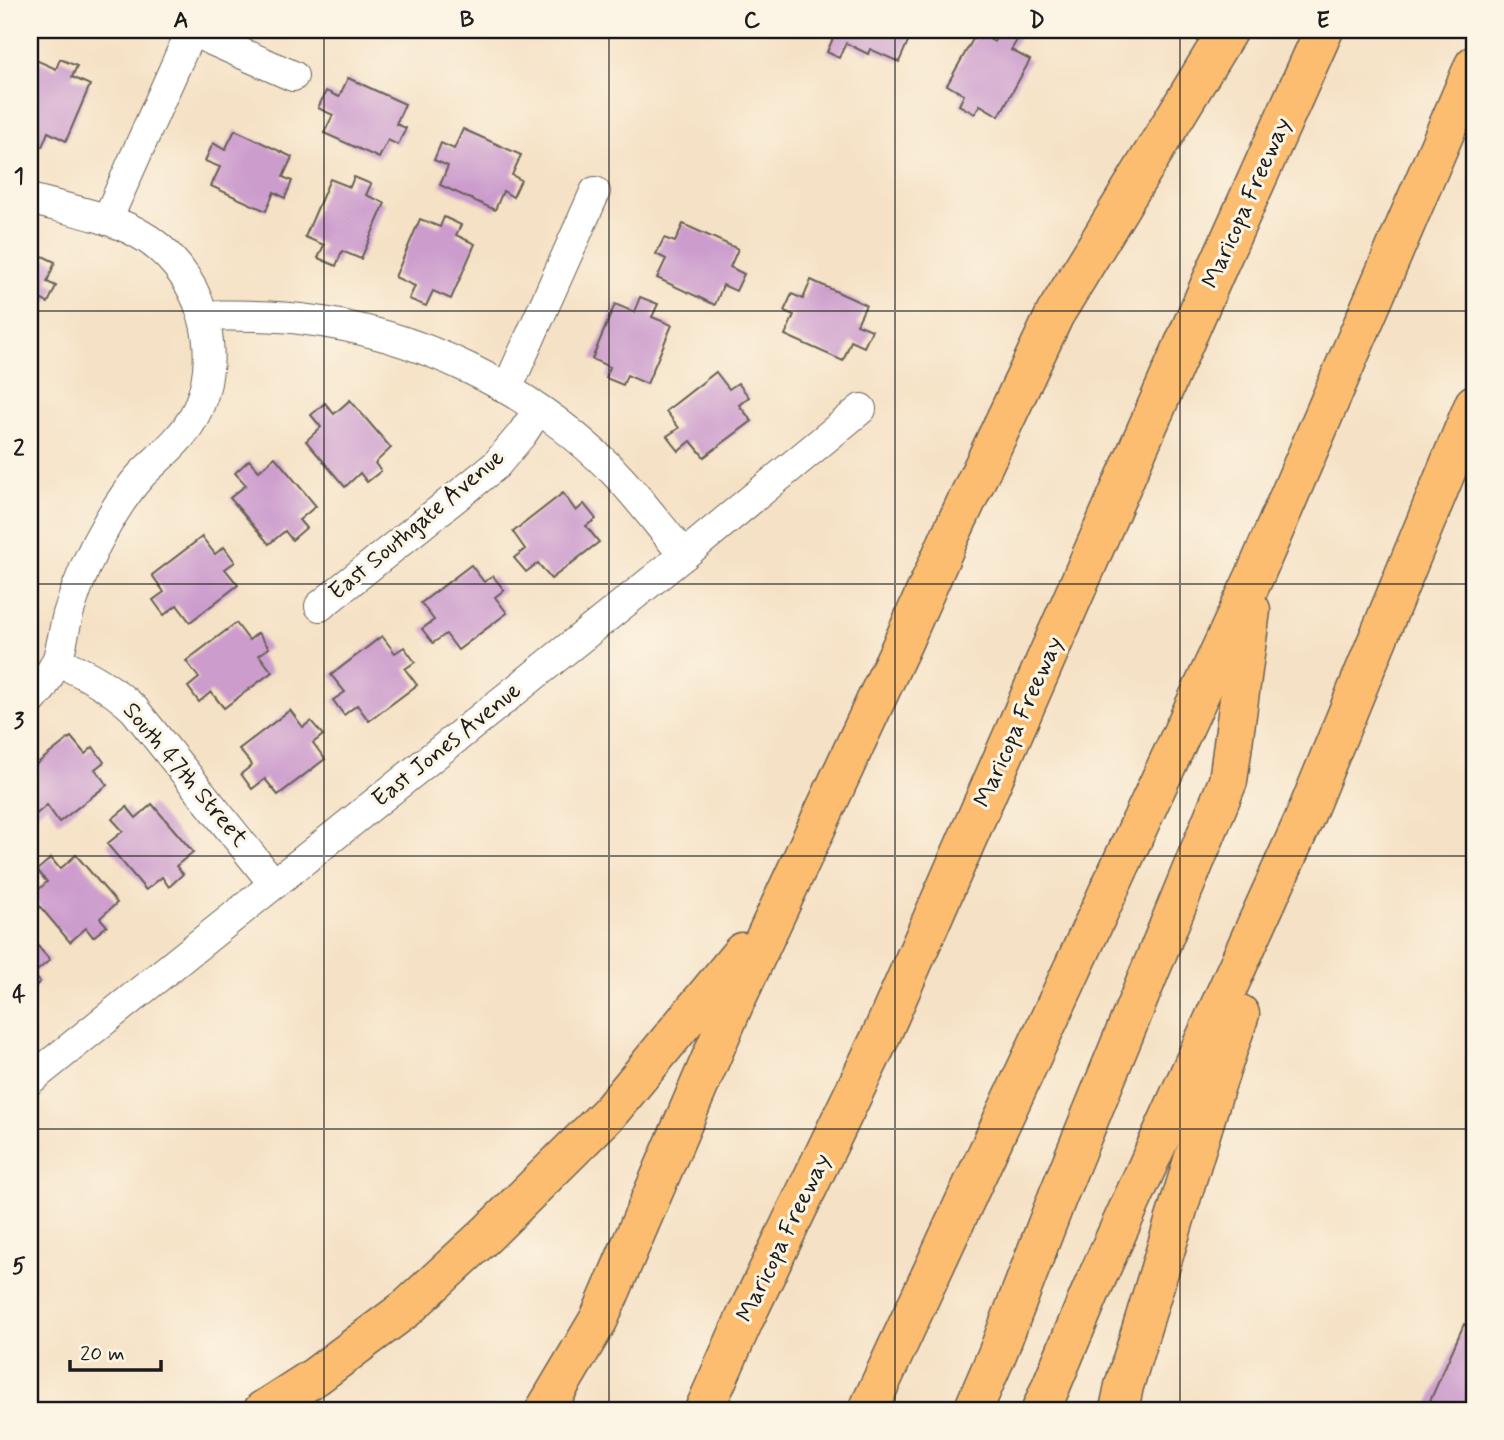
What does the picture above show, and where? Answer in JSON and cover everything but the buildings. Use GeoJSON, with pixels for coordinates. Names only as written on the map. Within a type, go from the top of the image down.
{"type":"FeatureCollection","features":[{"type":"Feature","properties":{"kind":"highway"},"geometry":{"type":"LineString","coordinates":[[545,1410],[599,1319],[735,1002],[1055,314],[1228,30]]}},
{"type":"Feature","properties":{"kind":"highway","name":"Maricopa Freeway"},"geometry":{"type":"LineString","coordinates":[[704,1410],[880,1038],[1324,30]]}},
{"type":"Feature","properties":{"kind":"highway"},"geometry":{"type":"LineString","coordinates":[[868,1410],[1256,573],[1474,65]]}},
{"type":"Feature","properties":{"kind":"highway"},"geometry":{"type":"LineString","coordinates":[[1041,1410],[1091,1291],[1304,820],[1474,404]]}},
{"type":"Feature","properties":{"kind":"highway"},"geometry":{"type":"LineString","coordinates":[[973,1410],[1228,781],[1256,573]]}},
{"type":"Feature","properties":{"kind":"highway"},"geometry":{"type":"LineString","coordinates":[[1119,1410],[1215,1088],[1304,820]]}},
{"type":"Feature","properties":{"kind":"highway"},"geometry":{"type":"LineString","coordinates":[[263,1410],[316,1376],[407,1308],[488,1233],[610,1112],[780,905]]}},
{"type":"Feature","properties":{"kind":"street"},"geometry":{"type":"LineString","coordinates":[[107,220],[190,30],[293,76]]}},
{"type":"Feature","properties":{"kind":"street"},"geometry":{"type":"LineString","coordinates":[[506,389],[595,192]]}},
{"type":"Feature","properties":{"kind":"street"},"geometry":{"type":"LineString","coordinates":[[30,200],[107,220],[149,239],[172,260],[196,295],[204,315],[209,353],[200,403],[175,444],[145,471],[129,490],[97,542],[79,581],[57,661],[42,688],[30,702]]}},
{"type":"Feature","properties":{"kind":"street"},"geometry":{"type":"LineString","coordinates":[[204,315],[301,319],[362,330],[386,336],[471,369],[538,410],[591,450],[629,489],[684,555]]}},
{"type":"Feature","properties":{"kind":"street","name":"East Jones Avenue"},"geometry":{"type":"LineString","coordinates":[[30,1080],[862,409]]}},
{"type":"Feature","properties":{"kind":"street","name":"East Southgate Avenue"},"geometry":{"type":"LineString","coordinates":[[320,606],[496,465],[538,410]]}},
{"type":"Feature","properties":{"kind":"street","name":"South 47th Street"},"geometry":{"type":"LineString","coordinates":[[57,661],[99,681],[134,709],[274,884]]}}]}
